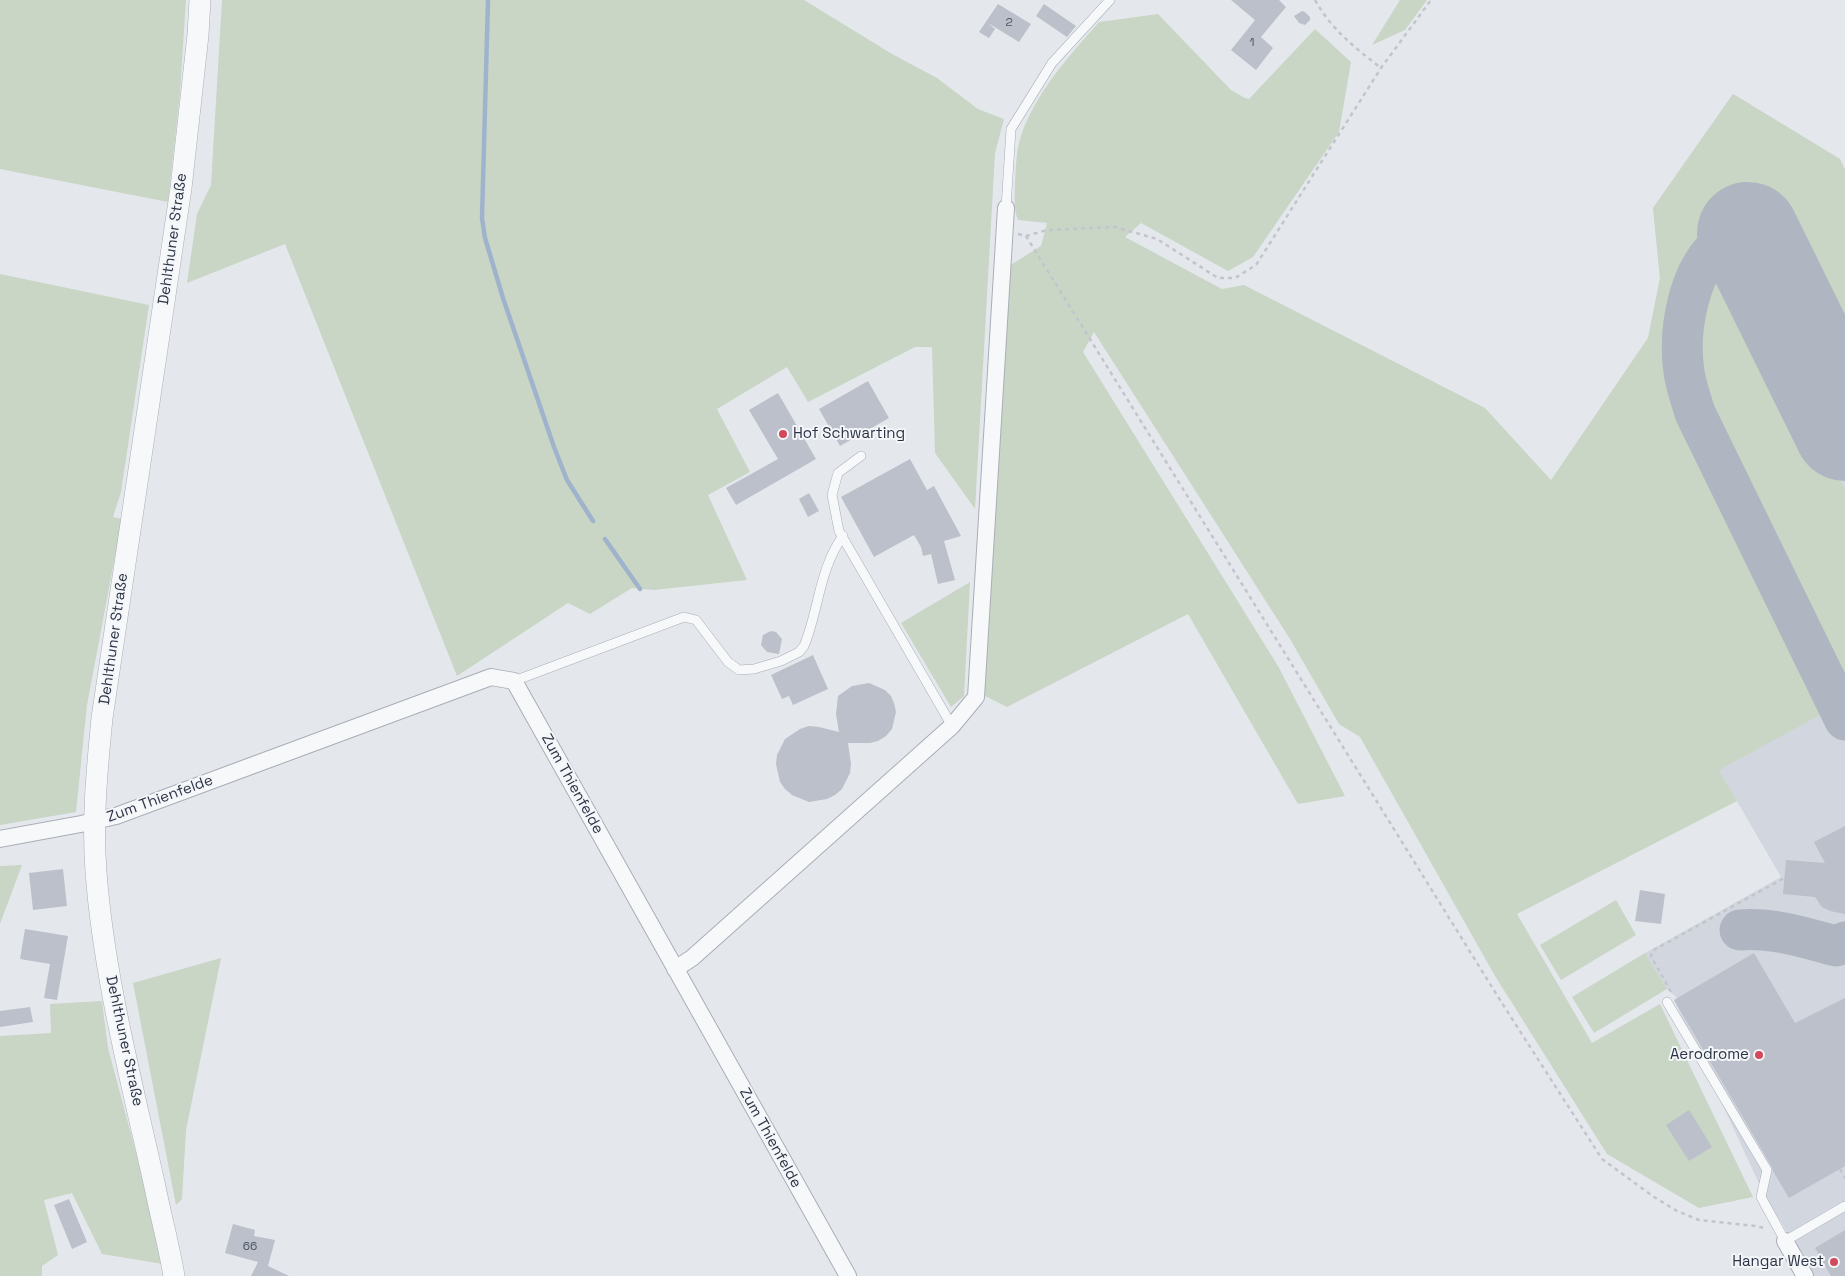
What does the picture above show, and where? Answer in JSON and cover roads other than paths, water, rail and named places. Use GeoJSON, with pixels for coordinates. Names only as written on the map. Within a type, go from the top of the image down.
{"type":"FeatureCollection","features":[{"type":"Feature","properties":{"kind":"street","name":"Dehlthuner Straße"},"geometry":{"type":"LineString","coordinates":[[174,1276],[119,1024],[102,934],[96,871],[95,821],[96,772],[102,718],[181,188],[198,36],[200,0]]}},
{"type":"Feature","properties":{"kind":"street"},"geometry":{"type":"LineString","coordinates":[[675,969],[692,958],[952,726],[976,697],[1006,208]]}},
{"type":"Feature","properties":{"kind":"street","name":"Zum Thienfelde"},"geometry":{"type":"LineString","coordinates":[[0,839],[116,816],[491,677],[514,681],[848,1276]]}},
{"type":"Feature","properties":{"kind":"street"},"geometry":{"type":"LineString","coordinates":[[1785,1241],[1806,1276]]}},
{"type":"Feature","properties":{"kind":"lane"},"geometry":{"type":"LineString","coordinates":[[1006,208],[1011,129],[1052,63],[1110,0]]}},
{"type":"Feature","properties":{"kind":"lane"},"geometry":{"type":"LineString","coordinates":[[861,456],[838,473],[832,494],[840,530],[952,726]]}},
{"type":"Feature","properties":{"kind":"lane"},"geometry":{"type":"LineString","coordinates":[[514,681],[684,617],[696,620],[728,662],[739,670],[754,669],[786,659],[799,652],[804,646],[827,564],[843,536]]}},
{"type":"Feature","properties":{"kind":"lane"},"geometry":{"type":"LineString","coordinates":[[1668,1002],[1767,1170],[1761,1197],[1785,1241],[1845,1206]]}},
{"type":"Feature","properties":{"kind":"waterway"},"geometry":{"type":"LineString","coordinates":[[488,0],[482,218],[485,238],[503,298],[554,447],[567,480],[593,521]]}},
{"type":"Feature","properties":{"kind":"waterway"},"geometry":{"type":"LineString","coordinates":[[605,539],[640,589]]}},
{"type":"Feature","properties":{"kind":"place","name":"Hof Schwarting"},"geometry":{"type":"Point","coordinates":[783,434]}},
{"type":"Feature","properties":{"kind":"place","name":"Aerodrome"},"geometry":{"type":"Point","coordinates":[1759,1055]}},
{"type":"Feature","properties":{"kind":"place","name":"Hangar West"},"geometry":{"type":"Point","coordinates":[1834,1262]}}]}
